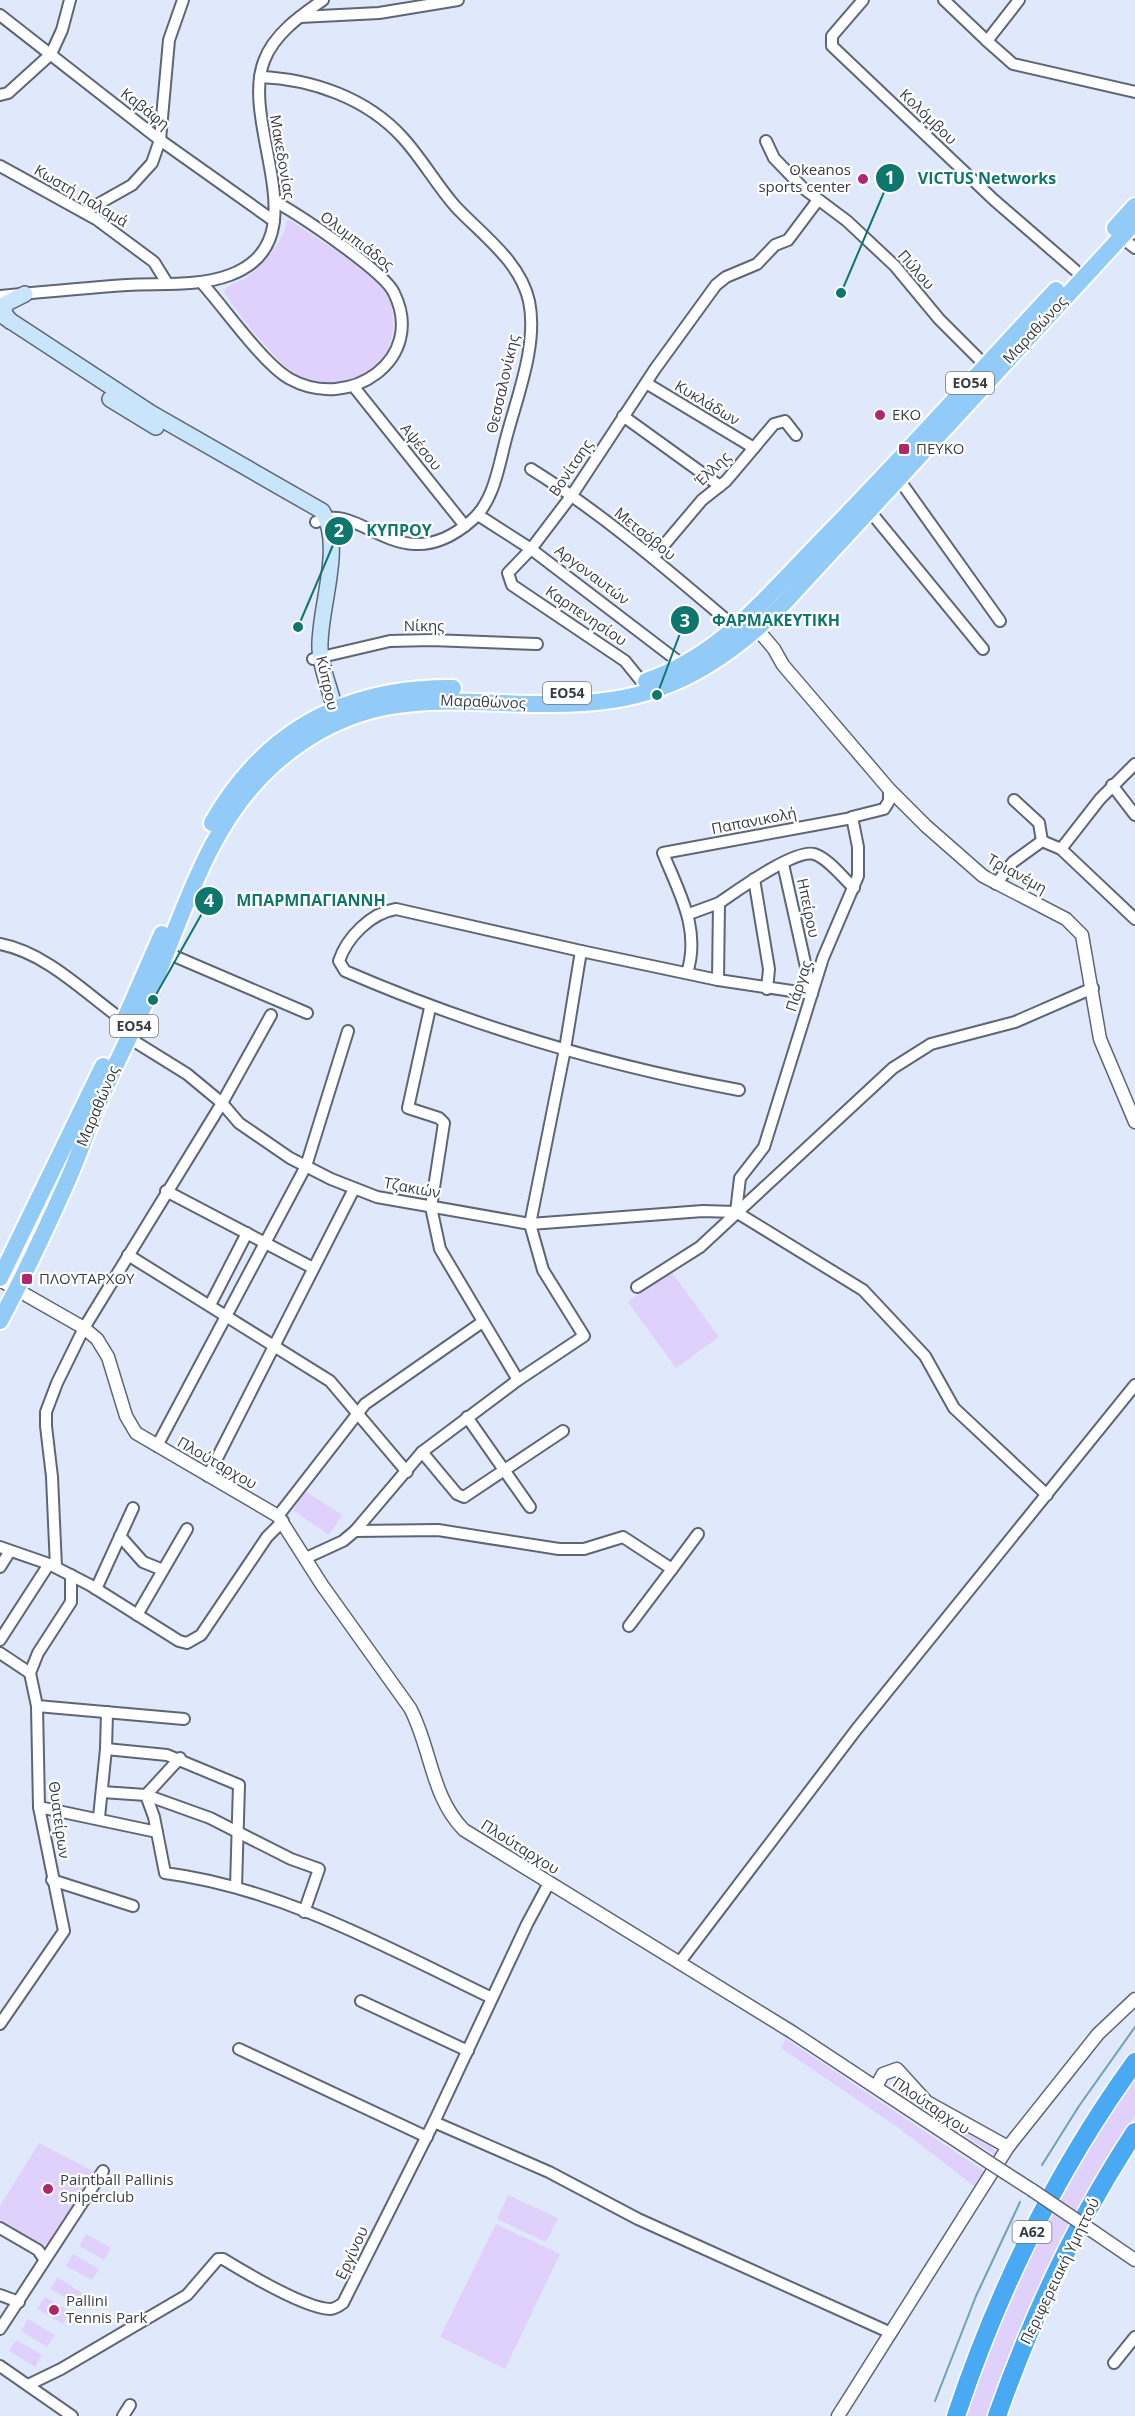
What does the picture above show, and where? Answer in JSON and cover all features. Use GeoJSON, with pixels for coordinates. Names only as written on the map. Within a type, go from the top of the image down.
{"type":"FeatureCollection","features":[{"type":"Feature","properties":{"kind":"highway","name":"Α62"},"geometry":{"type":"LineString","coordinates":[[956,2416],[1008,2281],[1036,2223],[1093,2122],[1135,2062]]}},
{"type":"Feature","properties":{"kind":"highway","name":"Περιφερειακή Υμηττού"},"geometry":{"type":"LineString","coordinates":[[997,2416],[1020,2353],[1053,2279],[1090,2208],[1135,2132]]}},
{"type":"Feature","properties":{"kind":"main road","name":"Μαραθώνος"},"geometry":{"type":"LineString","coordinates":[[0,1321],[8,1285],[65,1144],[166,953],[209,852],[232,812],[277,762],[309,738],[332,715],[418,701],[566,704],[626,698],[665,686],[698,672],[723,657],[746,627],[1135,206]]}},
{"type":"Feature","properties":{"kind":"main road","name":"Μαραθώνος"},"geometry":{"type":"LineString","coordinates":[[8,1285],[64,1188],[194,859],[222,807],[262,758],[295,731],[375,695],[405,690],[447,688],[576,693],[642,682],[683,665],[746,627],[868,510],[1135,222]]}},
{"type":"Feature","properties":{"kind":"main road"},"geometry":{"type":"LineString","coordinates":[[25,294],[5,304],[4,321],[151,413],[316,505],[321,519]]}},
{"type":"Feature","properties":{"kind":"main road","name":"Κύπρου"},"geometry":{"type":"LineString","coordinates":[[321,519],[321,562],[312,626],[316,658],[322,672],[332,715]]}},
{"type":"Feature","properties":{"kind":"street"},"geometry":{"type":"LineString","coordinates":[[0,95],[8,93],[51,54],[62,30],[70,0]]}},
{"type":"Feature","properties":{"kind":"street"},"geometry":{"type":"LineString","coordinates":[[84,212],[141,177],[152,163],[160,140],[169,40],[183,0]]}},
{"type":"Feature","properties":{"kind":"street","name":"Μακεδονίας"},"geometry":{"type":"LineString","coordinates":[[0,296],[201,282],[229,276],[249,265],[264,248],[274,221],[276,202],[260,118],[260,77],[270,49],[282,33],[323,0]]}},
{"type":"Feature","properties":{"kind":"street"},"geometry":{"type":"LineString","coordinates":[[300,17],[379,13],[458,0]]}},
{"type":"Feature","properties":{"kind":"street","name":"Κολόμβου"},"geometry":{"type":"LineString","coordinates":[[863,0],[832,36],[832,46],[994,200],[1075,270]]}},
{"type":"Feature","properties":{"kind":"street"},"geometry":{"type":"LineString","coordinates":[[944,0],[1013,64],[1135,92]]}},
{"type":"Feature","properties":{"kind":"street"},"geometry":{"type":"LineString","coordinates":[[987,41],[1019,0]]}},
{"type":"Feature","properties":{"kind":"street","name":"Καβάφη"},"geometry":{"type":"LineString","coordinates":[[0,15],[160,140],[274,221]]}},
{"type":"Feature","properties":{"kind":"street","name":"Θεσσαλονίκης"},"geometry":{"type":"LineString","coordinates":[[260,77],[290,80],[334,91],[356,102],[388,124],[409,146],[440,188],[502,254],[521,278],[530,309],[528,349],[499,466],[489,495],[478,515],[465,526],[441,540],[417,545],[389,539],[340,517],[321,519]]}},
{"type":"Feature","properties":{"kind":"street","name":"Πύλου"},"geometry":{"type":"LineString","coordinates":[[766,141],[774,158],[818,201],[847,221],[895,266],[939,319],[986,366]]}},
{"type":"Feature","properties":{"kind":"street","name":"Κωστή Παλαμά"},"geometry":{"type":"LineString","coordinates":[[0,166],[84,212],[154,262],[167,283]]}},
{"type":"Feature","properties":{"kind":"street","name":"Βονίτσης"},"geometry":{"type":"LineString","coordinates":[[508,579],[513,565],[531,549],[572,495],[655,369],[716,285],[726,277],[757,264],[775,245],[788,240],[818,201]]}},
{"type":"Feature","properties":{"kind":"street","name":"Ολυμπιάδος"},"geometry":{"type":"LineString","coordinates":[[276,202],[372,268],[387,282],[395,294],[400,322],[394,353],[378,373],[354,387]]}},
{"type":"Feature","properties":{"kind":"street"},"geometry":{"type":"LineString","coordinates":[[1121,237],[1135,248]]}},
{"type":"Feature","properties":{"kind":"street"},"geometry":{"type":"LineString","coordinates":[[201,282],[269,362],[287,377],[315,388],[354,387]]}},
{"type":"Feature","properties":{"kind":"street","name":"Κυκλάδων"},"geometry":{"type":"LineString","coordinates":[[646,383],[754,448]]}},
{"type":"Feature","properties":{"kind":"street","name":"Αψέσου"},"geometry":{"type":"LineString","coordinates":[[354,387],[465,526]]}},
{"type":"Feature","properties":{"kind":"street"},"geometry":{"type":"LineString","coordinates":[[623,417],[720,486]]}},
{"type":"Feature","properties":{"kind":"street","name":"Έλλης"},"geometry":{"type":"LineString","coordinates":[[653,558],[702,500],[720,486],[780,420],[787,422],[796,435]]}},
{"type":"Feature","properties":{"kind":"street","name":"Μετσόβου"},"geometry":{"type":"LineString","coordinates":[[531,469],[572,495],[746,627]]}},
{"type":"Feature","properties":{"kind":"street"},"geometry":{"type":"LineString","coordinates":[[898,478],[1000,621]]}},
{"type":"Feature","properties":{"kind":"street"},"geometry":{"type":"LineString","coordinates":[[868,510],[983,649]]}},
{"type":"Feature","properties":{"kind":"street","name":"Αργοναυτών"},"geometry":{"type":"LineString","coordinates":[[478,515],[531,549],[683,665]]}},
{"type":"Feature","properties":{"kind":"street","name":"Καρπενησίου"},"geometry":{"type":"LineString","coordinates":[[508,579],[512,585],[625,661],[642,682]]}},
{"type":"Feature","properties":{"kind":"street","name":"Τριανέμη"},"geometry":{"type":"LineString","coordinates":[[746,627],[767,654],[783,665],[889,789],[926,826],[983,876],[1066,919],[1082,935],[1093,988],[1100,1039],[1134,1117]]}},
{"type":"Feature","properties":{"kind":"street","name":"Νίκης"},"geometry":{"type":"LineString","coordinates":[[316,658],[376,643],[408,640],[537,644]]}},
{"type":"Feature","properties":{"kind":"street"},"geometry":{"type":"LineString","coordinates":[[1060,849],[1112,785],[1135,764]]}},
{"type":"Feature","properties":{"kind":"street"},"geometry":{"type":"LineString","coordinates":[[1112,785],[1135,815]]}},
{"type":"Feature","properties":{"kind":"street"},"geometry":{"type":"LineString","coordinates":[[852,818],[884,809],[889,801],[889,789]]}},
{"type":"Feature","properties":{"kind":"street"},"geometry":{"type":"LineString","coordinates":[[1014,800],[1039,824],[1042,841]]}},
{"type":"Feature","properties":{"kind":"street","name":"Παπανικολή"},"geometry":{"type":"LineString","coordinates":[[689,914],[663,853],[852,818]]}},
{"type":"Feature","properties":{"kind":"street","name":"Πάργας"},"geometry":{"type":"LineString","coordinates":[[736,1212],[740,1178],[764,1147],[823,958],[854,888],[859,859],[852,818]]}},
{"type":"Feature","properties":{"kind":"street"},"geometry":{"type":"LineString","coordinates":[[1042,841],[1060,849],[1135,919]]}},
{"type":"Feature","properties":{"kind":"street"},"geometry":{"type":"LineString","coordinates":[[996,884],[1013,862],[1042,841]]}},
{"type":"Feature","properties":{"kind":"street"},"geometry":{"type":"LineString","coordinates":[[687,973],[692,952],[689,914],[719,903],[754,879],[783,864],[803,854],[815,854],[854,888]]}},
{"type":"Feature","properties":{"kind":"street","name":"Ηπείρου"},"geometry":{"type":"LineString","coordinates":[[783,864],[812,994]]}},
{"type":"Feature","properties":{"kind":"street"},"geometry":{"type":"LineString","coordinates":[[754,879],[769,969],[767,989]]}},
{"type":"Feature","properties":{"kind":"street"},"geometry":{"type":"LineString","coordinates":[[718,980],[719,903]]}},
{"type":"Feature","properties":{"kind":"street"},"geometry":{"type":"LineString","coordinates":[[739,1090],[646,1072],[430,1008],[341,967],[342,953],[369,918],[389,910],[402,910],[718,980],[812,994]]}},
{"type":"Feature","properties":{"kind":"street","name":"Τζακιών"},"geometry":{"type":"LineString","coordinates":[[0,944],[20,949],[43,962],[127,1030],[222,1102],[239,1123],[306,1166],[354,1189],[377,1197],[530,1224],[703,1211],[736,1212]]}},
{"type":"Feature","properties":{"kind":"street"},"geometry":{"type":"LineString","coordinates":[[306,1558],[336,1545],[355,1531],[422,1452],[518,1380],[584,1336],[543,1270],[530,1224],[565,1049],[581,951]]}},
{"type":"Feature","properties":{"kind":"street"},"geometry":{"type":"LineString","coordinates":[[166,953],[307,1013]]}},
{"type":"Feature","properties":{"kind":"street"},"geometry":{"type":"LineString","coordinates":[[637,1287],[700,1247],[893,1068],[915,1052],[931,1044],[1015,1022],[1093,988]]}},
{"type":"Feature","properties":{"kind":"street"},"geometry":{"type":"LineString","coordinates":[[430,1008],[408,1108],[439,1118],[444,1123],[431,1207],[440,1249],[518,1380]]}},
{"type":"Feature","properties":{"kind":"street"},"geometry":{"type":"LineString","coordinates":[[0,1640],[52,1565],[46,1412],[57,1383],[84,1328],[222,1102],[271,1015]]}},
{"type":"Feature","properties":{"kind":"street"},"geometry":{"type":"LineString","coordinates":[[157,1446],[306,1166],[348,1031]]}},
{"type":"Feature","properties":{"kind":"street"},"geometry":{"type":"LineString","coordinates":[[208,1476],[354,1189]]}},
{"type":"Feature","properties":{"kind":"street"},"geometry":{"type":"LineString","coordinates":[[166,1191],[314,1268]]}},
{"type":"Feature","properties":{"kind":"street"},"geometry":{"type":"LineString","coordinates":[[736,1212],[863,1290],[925,1356],[954,1408],[1047,1495]]}},
{"type":"Feature","properties":{"kind":"street"},"geometry":{"type":"LineString","coordinates":[[210,1305],[247,1233]]}},
{"type":"Feature","properties":{"kind":"street"},"geometry":{"type":"LineString","coordinates":[[128,1255],[275,1344],[330,1381],[407,1472]]}},
{"type":"Feature","properties":{"kind":"street","name":"Πλούταρχου"},"geometry":{"type":"LineString","coordinates":[[8,1285],[84,1328],[106,1353],[130,1425],[140,1436],[280,1518],[322,1585],[410,1707],[441,1797],[451,1816],[477,1840],[792,2032],[1135,2260]]}},
{"type":"Feature","properties":{"kind":"street"},"geometry":{"type":"LineString","coordinates":[[0,1567],[5,1549],[52,1565],[96,1589],[179,1641],[187,1643],[197,1639],[280,1518],[357,1412],[378,1393],[482,1323]]}},
{"type":"Feature","properties":{"kind":"street"},"geometry":{"type":"LineString","coordinates":[[679,1963],[856,1730],[1135,1385]]}},
{"type":"Feature","properties":{"kind":"street"},"geometry":{"type":"LineString","coordinates":[[467,1417],[530,1506]]}},
{"type":"Feature","properties":{"kind":"street"},"geometry":{"type":"LineString","coordinates":[[422,1452],[461,1497],[471,1494],[562,1431]]}},
{"type":"Feature","properties":{"kind":"street"},"geometry":{"type":"LineString","coordinates":[[96,1589],[133,1508]]}},
{"type":"Feature","properties":{"kind":"street"},"geometry":{"type":"LineString","coordinates":[[137,1615],[187,1529]]}},
{"type":"Feature","properties":{"kind":"street"},"geometry":{"type":"LineString","coordinates":[[355,1531],[438,1530],[559,1549],[584,1549],[623,1537],[672,1569]]}},
{"type":"Feature","properties":{"kind":"street"},"geometry":{"type":"LineString","coordinates":[[629,1626],[698,1534]]}},
{"type":"Feature","properties":{"kind":"street"},"geometry":{"type":"LineString","coordinates":[[120,1536],[143,1562],[163,1570]]}},
{"type":"Feature","properties":{"kind":"street"},"geometry":{"type":"LineString","coordinates":[[0,1653],[30,1672],[38,1653],[71,1602],[71,1575]]}},
{"type":"Feature","properties":{"kind":"street","name":"Θυατείρων"},"geometry":{"type":"LineString","coordinates":[[0,2024],[64,1931],[39,1807],[37,1706],[30,1672]]}},
{"type":"Feature","properties":{"kind":"street"},"geometry":{"type":"LineString","coordinates":[[37,1706],[184,1719]]}},
{"type":"Feature","properties":{"kind":"street"},"geometry":{"type":"LineString","coordinates":[[99,1817],[106,1749],[107,1712]]}},
{"type":"Feature","properties":{"kind":"street"},"geometry":{"type":"LineString","coordinates":[[106,1749],[180,1758],[239,1785],[236,1887]]}},
{"type":"Feature","properties":{"kind":"street"},"geometry":{"type":"LineString","coordinates":[[146,1795],[180,1758]]}},
{"type":"Feature","properties":{"kind":"street"},"geometry":{"type":"LineString","coordinates":[[102,1792],[146,1795],[195,1812],[291,1859],[319,1869],[304,1912]]}},
{"type":"Feature","properties":{"kind":"street"},"geometry":{"type":"LineString","coordinates":[[146,1795],[157,1832],[165,1873],[208,1879],[304,1912],[386,1947],[492,1998]]}},
{"type":"Feature","properties":{"kind":"street"},"geometry":{"type":"LineString","coordinates":[[39,1807],[99,1817],[157,1832]]}},
{"type":"Feature","properties":{"kind":"street"},"geometry":{"type":"LineString","coordinates":[[52,1880],[133,1906]]}},
{"type":"Feature","properties":{"kind":"street","name":"Εργίνου"},"geometry":{"type":"LineString","coordinates":[[28,2385],[61,2369],[188,2295],[218,2259],[223,2259],[255,2278],[328,2309],[336,2308],[343,2303],[352,2290],[390,2204],[434,2122],[549,1883]]}},
{"type":"Feature","properties":{"kind":"street"},"geometry":{"type":"LineString","coordinates":[[838,2416],[1008,2147],[1098,2034],[1135,1999]]}},
{"type":"Feature","properties":{"kind":"street"},"geometry":{"type":"LineString","coordinates":[[361,2001],[468,2051]]}},
{"type":"Feature","properties":{"kind":"street"},"geometry":{"type":"LineString","coordinates":[[239,2049],[426,2137]]}},
{"type":"Feature","properties":{"kind":"street"},"geometry":{"type":"LineString","coordinates":[[876,2087],[883,2074],[897,2068],[927,2102],[1008,2147]]}},
{"type":"Feature","properties":{"kind":"street"},"geometry":{"type":"LineString","coordinates":[[434,2122],[549,2172],[638,2219],[891,2333]]}},
{"type":"Feature","properties":{"kind":"street"},"geometry":{"type":"LineString","coordinates":[[44,2259],[52,2253],[103,2171]]}},
{"type":"Feature","properties":{"kind":"street"},"geometry":{"type":"LineString","coordinates":[[0,2228],[38,2250],[44,2259],[43,2266],[0,2329]]}},
{"type":"Feature","properties":{"kind":"street"},"geometry":{"type":"LineString","coordinates":[[0,2295],[19,2302]]}},
{"type":"Feature","properties":{"kind":"street"},"geometry":{"type":"LineString","coordinates":[[1114,2363],[1135,2337]]}},
{"type":"Feature","properties":{"kind":"street"},"geometry":{"type":"LineString","coordinates":[[0,2366],[72,2416]]}},
{"type":"Feature","properties":{"kind":"street"},"geometry":{"type":"LineString","coordinates":[[123,2416],[130,2405]]}},
{"type":"Feature","properties":{"kind":"shaded area"},"geometry":{"type":"Polygon","coordinates":[[[290,220],[357,266],[380,286],[389,300],[393,327],[389,345],[382,359],[370,370],[356,378],[341,382],[325,382],[308,379],[293,372],[266,347],[224,292],[230,285],[247,277],[266,259],[278,244],[286,221],[290,220]]]}},
{"type":"Feature","properties":{"kind":"shaded area"},"geometry":{"type":"Polygon","coordinates":[[[670,1270],[719,1337],[676,1368],[628,1302],[670,1270]]]}},
{"type":"Feature","properties":{"kind":"shaded area"},"geometry":{"type":"Polygon","coordinates":[[[305,1491],[342,1515],[329,1535],[293,1510],[305,1491]]]}},
{"type":"Feature","properties":{"kind":"shaded area"},"geometry":{"type":"Polygon","coordinates":[[[786,2039],[987,2173],[978,2189],[899,2128],[781,2048],[786,2039]]]}},
{"type":"Feature","properties":{"kind":"shaded area"},"geometry":{"type":"Polygon","coordinates":[[[1135,2072],[1135,2116],[1090,2189],[988,2416],[962,2416],[992,2334],[1068,2177],[1135,2072]]]}},
{"type":"Feature","properties":{"kind":"shaded area"},"geometry":{"type":"Polygon","coordinates":[[[895,2083],[905,2085],[925,2105],[987,2141],[993,2146],[996,2156],[890,2088],[895,2083]]]}},
{"type":"Feature","properties":{"kind":"shaded area","name":"Paintball Pallinis Sniperclub"},"geometry":{"type":"Polygon","coordinates":[[[39,2143],[95,2172],[51,2249],[0,2220],[0,2206],[39,2143]]]}},
{"type":"Feature","properties":{"kind":"shaded area"},"geometry":{"type":"Polygon","coordinates":[[[508,2195],[558,2218],[546,2242],[497,2219],[508,2195]]]}},
{"type":"Feature","properties":{"kind":"shaded area"},"geometry":{"type":"Polygon","coordinates":[[[496,2224],[560,2254],[505,2369],[440,2337],[496,2224]]]}},
{"type":"Feature","properties":{"kind":"shaded area"},"geometry":{"type":"Polygon","coordinates":[[[86,2234],[111,2248],[104,2260],[79,2246],[86,2234]]]}},
{"type":"Feature","properties":{"kind":"shaded area"},"geometry":{"type":"Polygon","coordinates":[[[73,2254],[99,2269],[92,2280],[66,2266],[73,2254]]]}},
{"type":"Feature","properties":{"kind":"shaded area"},"geometry":{"type":"Polygon","coordinates":[[[57,2277],[82,2293],[76,2304],[50,2289],[57,2277]]]}},
{"type":"Feature","properties":{"kind":"shaded area","name":"Pallini Tennis Park"},"geometry":{"type":"Polygon","coordinates":[[[45,2297],[70,2312],[63,2324],[37,2309],[45,2297]]]}},
{"type":"Feature","properties":{"kind":"shaded area"},"geometry":{"type":"Polygon","coordinates":[[[28,2319],[55,2335],[47,2347],[21,2331],[28,2319]]]}},
{"type":"Feature","properties":{"kind":"shaded area"},"geometry":{"type":"Polygon","coordinates":[[[16,2340],[42,2355],[35,2367],[9,2351],[16,2340]]]}},
{"type":"Feature","properties":{"kind":"waterway"},"geometry":{"type":"LineString","coordinates":[[1042,2165],[1079,2106],[1135,2027]]}},
{"type":"Feature","properties":{"kind":"waterway"},"geometry":{"type":"LineString","coordinates":[[935,2401],[976,2296],[1020,2202]]}},
{"type":"Feature","properties":{"kind":"place","name":"Okeanos sports center"},"geometry":{"type":"Point","coordinates":[863,179]}},
{"type":"Feature","properties":{"kind":"place","name":"VICTUS Networks"},"geometry":{"type":"Point","coordinates":[841,293]}},
{"type":"Feature","properties":{"kind":"place","name":"EKO"},"geometry":{"type":"Point","coordinates":[880,415]}},
{"type":"Feature","properties":{"kind":"place","name":"ΠΕΥΚΟ"},"geometry":{"type":"Point","coordinates":[904,449]}},
{"type":"Feature","properties":{"kind":"place","name":"ΚΥΠΡΟΥ"},"geometry":{"type":"Point","coordinates":[298,627]}},
{"type":"Feature","properties":{"kind":"place","name":"ΦΑΡΜΑΚΕΥΤΙΚΗ"},"geometry":{"type":"Point","coordinates":[657,695]}},
{"type":"Feature","properties":{"kind":"place","name":"ΜΠΑΡΜΠΑΓΙΑΝΝΗ"},"geometry":{"type":"Point","coordinates":[153,1000]}},
{"type":"Feature","properties":{"kind":"place","name":"ΠΛΟΥΤΑΡΧΟΥ"},"geometry":{"type":"Point","coordinates":[27,1279]}},
{"type":"Feature","properties":{"kind":"place","name":"Paintball Pallinis Sniperclub"},"geometry":{"type":"Point","coordinates":[48,2189]}},
{"type":"Feature","properties":{"kind":"place","name":"Pallini Tennis Park"},"geometry":{"type":"Point","coordinates":[54,2310]}}]}
